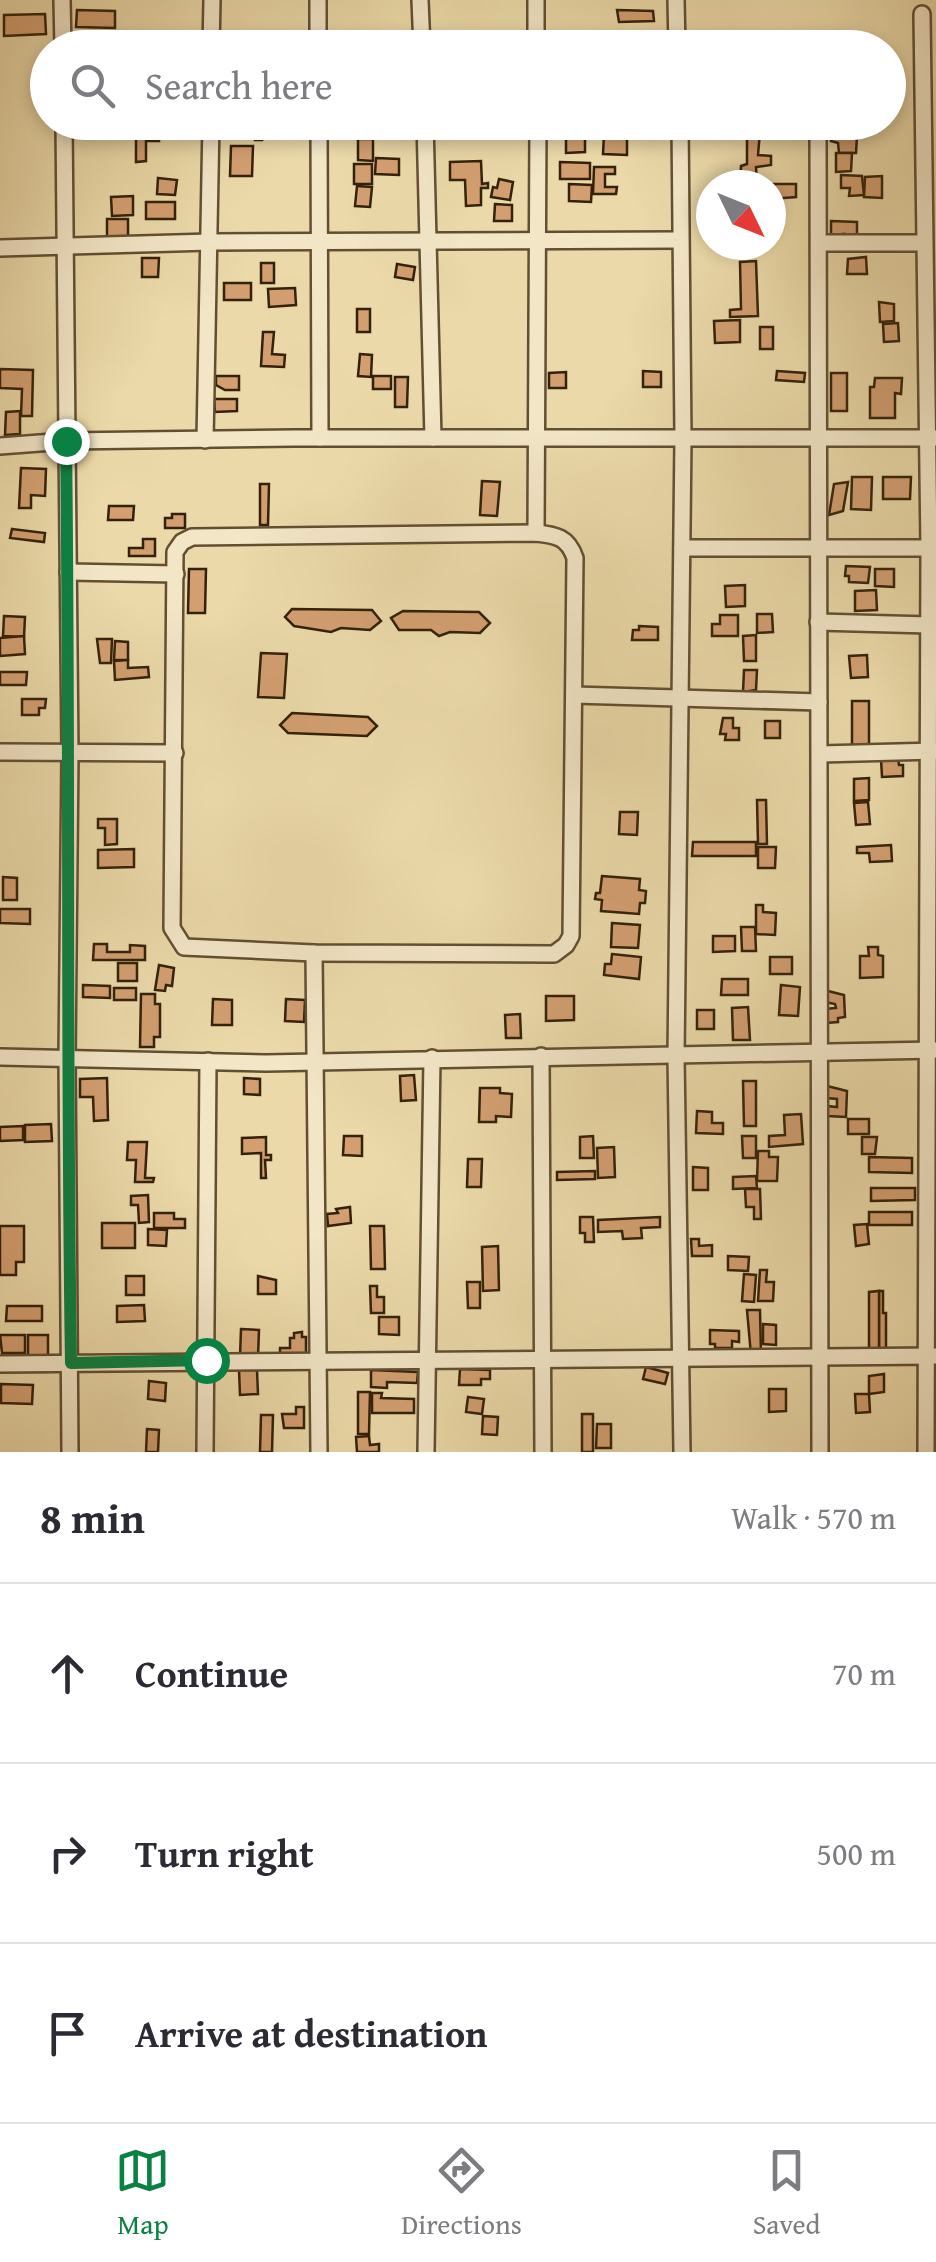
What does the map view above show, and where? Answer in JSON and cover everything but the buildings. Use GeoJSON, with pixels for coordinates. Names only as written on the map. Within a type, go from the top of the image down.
{"type":"FeatureCollection","features":[{"type":"Feature","properties":{"kind":"street"},"geometry":{"type":"LineString","coordinates":[[62,0],[63,30]]}},
{"type":"Feature","properties":{"kind":"street"},"geometry":{"type":"LineString","coordinates":[[212,0],[212,30]]}},
{"type":"Feature","properties":{"kind":"street"},"geometry":{"type":"LineString","coordinates":[[318,0],[318,30]]}},
{"type":"Feature","properties":{"kind":"street"},"geometry":{"type":"LineString","coordinates":[[420,0],[421,30]]}},
{"type":"Feature","properties":{"kind":"street"},"geometry":{"type":"LineString","coordinates":[[536,0],[536,30]]}},
{"type":"Feature","properties":{"kind":"street"},"geometry":{"type":"LineString","coordinates":[[676,0],[677,30]]}},
{"type":"Feature","properties":{"kind":"street"},"geometry":{"type":"LineString","coordinates":[[922,14],[932,438],[928,625],[933,1050],[926,1452]]}},
{"type":"Feature","properties":{"kind":"street"},"geometry":{"type":"LineString","coordinates":[[64,140],[70,754],[66,1058],[70,1452]]}},
{"type":"Feature","properties":{"kind":"street"},"geometry":{"type":"LineString","coordinates":[[205,440],[211,140]]}},
{"type":"Feature","properties":{"kind":"street"},"geometry":{"type":"LineString","coordinates":[[319,140],[320,438]]}},
{"type":"Feature","properties":{"kind":"street"},"geometry":{"type":"LineString","coordinates":[[426,140],[433,438]]}},
{"type":"Feature","properties":{"kind":"street"},"geometry":{"type":"LineString","coordinates":[[536,533],[538,140]]}},
{"type":"Feature","properties":{"kind":"street"},"geometry":{"type":"LineString","coordinates":[[680,140],[683,438],[676,1057],[682,1452]]}},
{"type":"Feature","properties":{"kind":"street"},"geometry":{"type":"LineString","coordinates":[[818,140],[820,1452]]}},
{"type":"Feature","properties":{"kind":"street"},"geometry":{"type":"LineString","coordinates":[[0,248],[210,242],[679,240]]}},
{"type":"Feature","properties":{"kind":"street"},"geometry":{"type":"LineString","coordinates":[[820,243],[928,249]]}},
{"type":"Feature","properties":{"kind":"street"},"geometry":{"type":"LineString","coordinates":[[0,446],[66,441],[320,438],[932,438]]}},
{"type":"Feature","properties":{"kind":"street"},"geometry":{"type":"LineString","coordinates":[[536,533],[558,536],[570,545],[575,558],[574,695],[571,936],[566,945],[554,954],[184,948],[172,928],[176,574],[175,552],[192,537],[536,533]]}},
{"type":"Feature","properties":{"kind":"street"},"geometry":{"type":"LineString","coordinates":[[682,548],[929,548]]}},
{"type":"Feature","properties":{"kind":"street"},"geometry":{"type":"LineString","coordinates":[[68,572],[176,574]]}},
{"type":"Feature","properties":{"kind":"street"},"geometry":{"type":"LineString","coordinates":[[818,622],[928,625]]}},
{"type":"Feature","properties":{"kind":"street"},"geometry":{"type":"LineString","coordinates":[[574,695],[818,702]]}},
{"type":"Feature","properties":{"kind":"street"},"geometry":{"type":"LineString","coordinates":[[820,754],[931,751]]}},
{"type":"Feature","properties":{"kind":"street"},"geometry":{"type":"LineString","coordinates":[[0,752],[175,753]]}},
{"type":"Feature","properties":{"kind":"street"},"geometry":{"type":"LineString","coordinates":[[314,952],[319,1452]]}},
{"type":"Feature","properties":{"kind":"street"},"geometry":{"type":"LineString","coordinates":[[0,1057],[316,1061],[933,1050]]}},
{"type":"Feature","properties":{"kind":"street"},"geometry":{"type":"LineString","coordinates":[[541,1056],[544,1452]]}},
{"type":"Feature","properties":{"kind":"street"},"geometry":{"type":"LineString","coordinates":[[426,1452],[432,1058]]}},
{"type":"Feature","properties":{"kind":"street"},"geometry":{"type":"LineString","coordinates":[[205,1452],[208,1061]]}},
{"type":"Feature","properties":{"kind":"street"},"geometry":{"type":"LineString","coordinates":[[0,1364],[930,1356]]}},
{"type":"Feature","properties":{"kind":"route"},"geometry":{"type":"LineString","coordinates":[[66,441],[70,754],[66,1058],[71,1363],[206,1360]]}}]}
